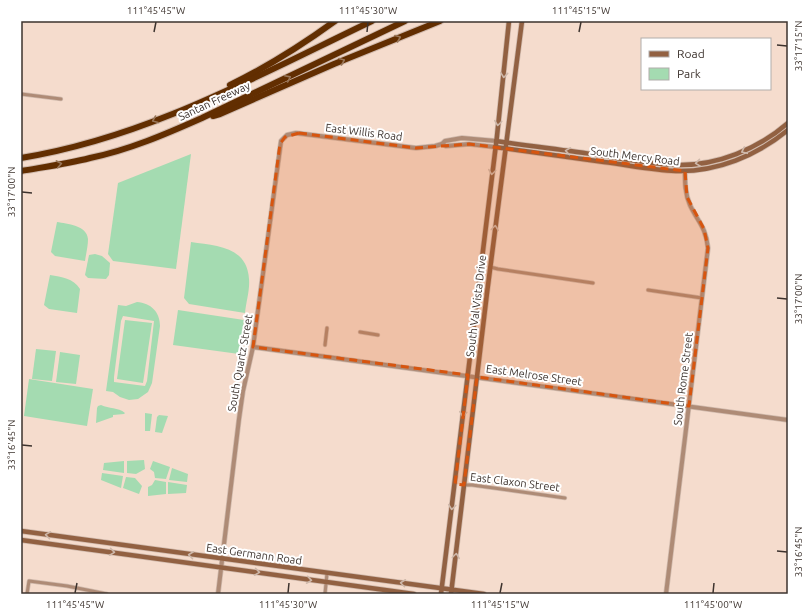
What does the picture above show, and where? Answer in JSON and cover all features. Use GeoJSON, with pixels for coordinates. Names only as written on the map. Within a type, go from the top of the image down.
{"type":"FeatureCollection","features":[{"type":"Feature","properties":{"kind":"highway"},"geometry":{"type":"LineString","coordinates":[[218,95],[230,85],[256,72],[335,21]]}},
{"type":"Feature","properties":{"kind":"highway","name":"Santan Freeway"},"geometry":{"type":"LineString","coordinates":[[21,158],[97,140],[142,125],[218,95],[372,21]]}},
{"type":"Feature","properties":{"kind":"highway","name":"Santan Freeway"},"geometry":{"type":"LineString","coordinates":[[21,171],[91,158],[133,146],[202,118],[405,21]]}},
{"type":"Feature","properties":{"kind":"highway"},"geometry":{"type":"LineString","coordinates":[[202,118],[220,114],[440,21]]}},
{"type":"Feature","properties":{"kind":"main road","name":"South Val Vista Drive"},"geometry":{"type":"LineString","coordinates":[[441,594],[496,141],[509,21]]}},
{"type":"Feature","properties":{"kind":"main road","name":"South Val Vista Drive"},"geometry":{"type":"LineString","coordinates":[[452,592],[490,267],[522,21]]}},
{"type":"Feature","properties":{"kind":"main road","name":"South Mercy Road"},"geometry":{"type":"LineString","coordinates":[[496,141],[627,159],[684,165],[711,161],[731,156],[749,149],[770,137],[788,123]]}},
{"type":"Feature","properties":{"kind":"main road","name":"South Mercy Road"},"geometry":{"type":"LineString","coordinates":[[495,147],[655,169],[685,171],[706,169],[734,162],[764,148],[788,130]]}},
{"type":"Feature","properties":{"kind":"main road"},"geometry":{"type":"LineString","coordinates":[[684,165],[685,171]]}},
{"type":"Feature","properties":{"kind":"main road"},"geometry":{"type":"LineString","coordinates":[[481,266],[490,267]]}},
{"type":"Feature","properties":{"kind":"main road"},"geometry":{"type":"LineString","coordinates":[[455,484],[464,485]]}},
{"type":"Feature","properties":{"kind":"main road","name":"East Germann Road"},"geometry":{"type":"LineString","coordinates":[[21,531],[442,588],[452,592],[484,594]]}},
{"type":"Feature","properties":{"kind":"main road","name":"East Germann Road"},"geometry":{"type":"LineString","coordinates":[[21,540],[414,594]]}},
{"type":"Feature","properties":{"kind":"street"},"geometry":{"type":"LineString","coordinates":[[21,94],[60,99]]}},
{"type":"Feature","properties":{"kind":"street","name":"East Willis Road"},"geometry":{"type":"LineString","coordinates":[[285,136],[292,133],[299,133],[416,148],[429,147],[442,144],[445,141],[462,138],[496,141]]}},
{"type":"Feature","properties":{"kind":"street","name":"South Quartz Street"},"geometry":{"type":"LineString","coordinates":[[218,594],[241,402],[254,347],[280,144],[285,136]]}},
{"type":"Feature","properties":{"kind":"street","name":"East Willis Road"},"geometry":{"type":"LineString","coordinates":[[442,144],[446,146],[469,144],[495,147]]}},
{"type":"Feature","properties":{"kind":"street","name":"South Rome Street"},"geometry":{"type":"LineString","coordinates":[[666,594],[708,243],[704,229],[690,206],[687,197],[685,171]]}},
{"type":"Feature","properties":{"kind":"street"},"geometry":{"type":"LineString","coordinates":[[490,267],[593,283]]}},
{"type":"Feature","properties":{"kind":"street"},"geometry":{"type":"LineString","coordinates":[[648,290],[702,298]]}},
{"type":"Feature","properties":{"kind":"street"},"geometry":{"type":"LineString","coordinates":[[325,345],[328,328]]}},
{"type":"Feature","properties":{"kind":"street"},"geometry":{"type":"LineString","coordinates":[[360,332],[378,334]]}},
{"type":"Feature","properties":{"kind":"street","name":"East Melrose Street"},"geometry":{"type":"LineString","coordinates":[[254,347],[477,376],[788,420]]}},
{"type":"Feature","properties":{"kind":"street","name":"East Claxon Street"},"geometry":{"type":"LineString","coordinates":[[464,485],[565,498]]}},
{"type":"Feature","properties":{"kind":"street"},"geometry":{"type":"LineString","coordinates":[[324,594],[327,573]]}},
{"type":"Feature","properties":{"kind":"street"},"geometry":{"type":"LineString","coordinates":[[27,594],[29,581],[67,586],[107,594]]}},
{"type":"Feature","properties":{"kind":"highlighted area"},"geometry":{"type":"Polygon","coordinates":[[[299,133],[416,148],[469,144],[685,171],[687,197],[704,229],[708,248],[689,406],[477,377],[464,485],[455,484],[468,375],[253,347],[280,144],[285,137],[299,133]]]}},
{"type":"Feature","properties":{"kind":"green space"},"geometry":{"type":"Polygon","coordinates":[[[191,154],[176,269],[113,261],[108,254],[118,183],[191,154]]]}},
{"type":"Feature","properties":{"kind":"green space"},"geometry":{"type":"Polygon","coordinates":[[[57,222],[76,226],[87,234],[88,242],[85,261],[55,256],[51,252],[57,222]]]}},
{"type":"Feature","properties":{"kind":"green space"},"geometry":{"type":"Polygon","coordinates":[[[191,242],[229,250],[243,260],[247,268],[249,279],[245,313],[189,304],[184,298],[191,242]]]}},
{"type":"Feature","properties":{"kind":"green space"},"geometry":{"type":"Polygon","coordinates":[[[95,254],[102,256],[110,263],[109,275],[106,279],[88,278],[85,275],[89,255],[95,254]]]}},
{"type":"Feature","properties":{"kind":"green space"},"geometry":{"type":"Polygon","coordinates":[[[50,275],[71,280],[80,289],[77,313],[49,309],[44,305],[50,275]]]}},
{"type":"Feature","properties":{"kind":"green space"},"geometry":{"type":"Polygon","coordinates":[[[137,302],[146,304],[154,309],[160,321],[152,383],[148,392],[138,399],[129,400],[120,397],[113,392],[106,391],[118,305],[126,306],[137,302]],[[123,316],[121,321],[114,382],[145,386],[147,381],[154,321],[123,316]]]}},
{"type":"Feature","properties":{"kind":"green space"},"geometry":{"type":"Polygon","coordinates":[[[178,310],[244,320],[239,354],[173,345],[178,310]]]}},
{"type":"Feature","properties":{"kind":"green space"},"geometry":{"type":"Polygon","coordinates":[[[125,320],[152,323],[143,383],[117,379],[125,320]]]}},
{"type":"Feature","properties":{"kind":"green space"},"geometry":{"type":"Polygon","coordinates":[[[36,349],[56,351],[52,381],[32,379],[36,349]]]}},
{"type":"Feature","properties":{"kind":"green space"},"geometry":{"type":"Polygon","coordinates":[[[60,352],[80,355],[76,384],[56,382],[60,352]]]}},
{"type":"Feature","properties":{"kind":"green space"},"geometry":{"type":"Polygon","coordinates":[[[29,379],[93,389],[87,426],[24,416],[29,379]]]}},
{"type":"Feature","properties":{"kind":"green space"},"geometry":{"type":"Polygon","coordinates":[[[101,405],[125,413],[113,415],[113,417],[96,423],[97,408],[101,405]]]}},
{"type":"Feature","properties":{"kind":"green space"},"geometry":{"type":"Polygon","coordinates":[[[145,413],[152,414],[150,431],[145,431],[145,413]]]}},
{"type":"Feature","properties":{"kind":"green space"},"geometry":{"type":"Polygon","coordinates":[[[159,415],[168,416],[162,433],[155,432],[157,417],[159,415]]]}},
{"type":"Feature","properties":{"kind":"green space"},"geometry":{"type":"Polygon","coordinates":[[[144,460],[145,469],[136,474],[127,473],[127,461],[144,460]]]}},
{"type":"Feature","properties":{"kind":"green space"},"geometry":{"type":"Polygon","coordinates":[[[124,461],[124,473],[103,470],[104,463],[124,461]]]}},
{"type":"Feature","properties":{"kind":"green space"},"geometry":{"type":"Polygon","coordinates":[[[153,461],[170,467],[166,479],[155,478],[154,472],[150,469],[153,461]]]}},
{"type":"Feature","properties":{"kind":"green space"},"geometry":{"type":"Polygon","coordinates":[[[172,468],[188,474],[187,482],[169,480],[172,468]]]}},
{"type":"Feature","properties":{"kind":"green space"},"geometry":{"type":"Polygon","coordinates":[[[102,473],[123,476],[121,488],[101,480],[102,473]]]}},
{"type":"Feature","properties":{"kind":"green space"},"geometry":{"type":"Polygon","coordinates":[[[126,477],[135,478],[142,486],[139,494],[123,488],[126,477]]]}},
{"type":"Feature","properties":{"kind":"green space"},"geometry":{"type":"Polygon","coordinates":[[[155,480],[166,482],[166,494],[148,496],[148,487],[152,485],[155,480]]]}},
{"type":"Feature","properties":{"kind":"green space"},"geometry":{"type":"Polygon","coordinates":[[[168,482],[187,485],[186,493],[168,494],[168,482]]]}}]}
